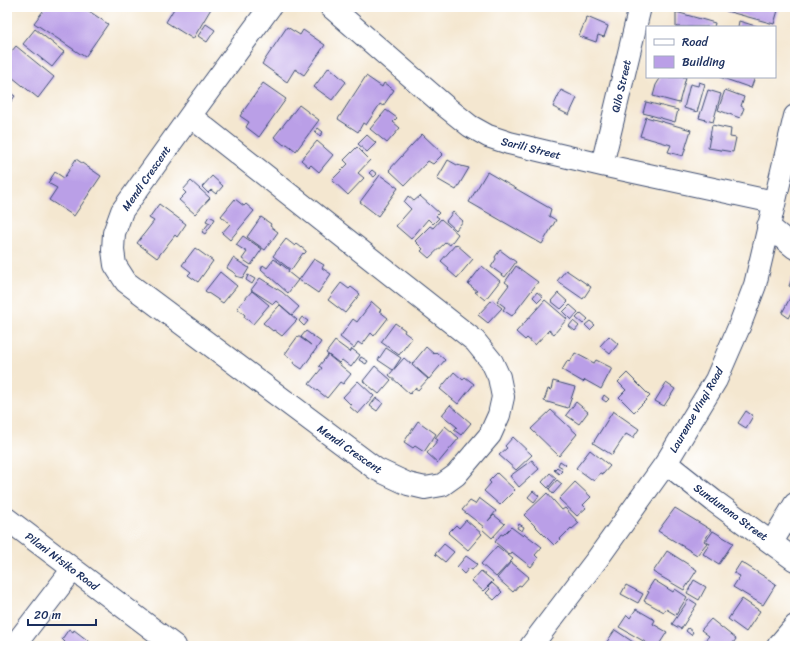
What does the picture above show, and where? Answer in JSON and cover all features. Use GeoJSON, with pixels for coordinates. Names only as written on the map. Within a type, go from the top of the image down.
{"type":"FeatureCollection","features":[{"type":"Feature","properties":{"kind":"street","name":"Mendi Crescent"},"geometry":{"type":"LineString","coordinates":[[190,116],[475,341],[492,362],[499,377],[503,397],[499,415],[490,435],[456,475],[442,485],[425,488],[408,484],[376,469],[126,282],[115,265],[113,250],[114,233],[122,211],[190,116],[270,7]]}},
{"type":"Feature","properties":{"kind":"street","name":"Sarili Street"},"geometry":{"type":"LineString","coordinates":[[331,7],[445,106],[470,126],[488,136],[509,143],[602,165],[774,202]]}},
{"type":"Feature","properties":{"kind":"street","name":"Qilo Street"},"geometry":{"type":"LineString","coordinates":[[602,165],[640,7]]}},
{"type":"Feature","properties":{"kind":"street","name":"Laurence Vinqi Road"},"geometry":{"type":"LineString","coordinates":[[531,646],[598,558],[666,463],[716,380],[755,285],[795,116]]}},
{"type":"Feature","properties":{"kind":"street"},"geometry":{"type":"LineString","coordinates":[[768,226],[795,248]]}},
{"type":"Feature","properties":{"kind":"street","name":"Sundunana Street"},"geometry":{"type":"LineString","coordinates":[[666,463],[714,501],[795,560]]}},
{"type":"Feature","properties":{"kind":"street"},"geometry":{"type":"LineString","coordinates":[[772,542],[795,504]]}},
{"type":"Feature","properties":{"kind":"street","name":"Pilani Ntsiko Road"},"geometry":{"type":"LineString","coordinates":[[7,519],[175,646]]}},
{"type":"Feature","properties":{"kind":"street"},"geometry":{"type":"LineString","coordinates":[[14,646],[73,569]]}},
{"type":"Feature","properties":{"kind":"street"},"geometry":{"type":"LineString","coordinates":[[778,646],[795,626]]}},
{"type":"Feature","properties":{"kind":"building"},"geometry":{"type":"Polygon","coordinates":[[[46,7],[70,7],[73,9],[74,7],[83,7],[108,24],[85,57],[34,23],[46,7]]]}},
{"type":"Feature","properties":{"kind":"building"},"geometry":{"type":"Polygon","coordinates":[[[175,7],[212,7],[193,39],[166,22],[175,7]]]}},
{"type":"Feature","properties":{"kind":"building"},"geometry":{"type":"Polygon","coordinates":[[[727,7],[779,7],[774,24],[726,11],[727,7]]]}},
{"type":"Feature","properties":{"kind":"building"},"geometry":{"type":"Polygon","coordinates":[[[676,12],[715,23],[714,26],[676,26],[676,12]]]}},
{"type":"Feature","properties":{"kind":"building"},"geometry":{"type":"Polygon","coordinates":[[[587,17],[608,26],[604,37],[598,35],[596,42],[579,36],[587,17]]]}},
{"type":"Feature","properties":{"kind":"building"},"geometry":{"type":"Polygon","coordinates":[[[739,21],[756,26],[738,26],[739,21]]]}},
{"type":"Feature","properties":{"kind":"building"},"geometry":{"type":"Polygon","coordinates":[[[206,24],[215,30],[207,42],[198,36],[206,24]]]}},
{"type":"Feature","properties":{"kind":"building"},"geometry":{"type":"Polygon","coordinates":[[[287,27],[300,35],[303,30],[325,45],[304,75],[295,69],[287,82],[262,64],[287,27]]]}},
{"type":"Feature","properties":{"kind":"building"},"geometry":{"type":"Polygon","coordinates":[[[35,29],[64,52],[52,67],[23,44],[35,29]]]}},
{"type":"Feature","properties":{"kind":"building"},"geometry":{"type":"Polygon","coordinates":[[[16,46],[54,77],[38,98],[7,73],[7,57],[16,46]]]}},
{"type":"Feature","properties":{"kind":"building"},"geometry":{"type":"Polygon","coordinates":[[[329,67],[346,82],[332,100],[314,87],[329,67]]]}},
{"type":"Feature","properties":{"kind":"building"},"geometry":{"type":"Polygon","coordinates":[[[366,76],[382,87],[384,83],[394,90],[383,106],[380,104],[366,125],[363,123],[358,132],[338,119],[366,76]]]}},
{"type":"Feature","properties":{"kind":"building"},"geometry":{"type":"Polygon","coordinates":[[[660,78],[686,78],[679,103],[653,96],[656,85],[660,78]]]}},
{"type":"Feature","properties":{"kind":"building"},"geometry":{"type":"Polygon","coordinates":[[[723,78],[755,78],[751,88],[723,78]]]}},
{"type":"Feature","properties":{"kind":"building"},"geometry":{"type":"Polygon","coordinates":[[[699,82],[705,84],[697,112],[684,108],[690,84],[698,86],[699,82]]]}},
{"type":"Feature","properties":{"kind":"building"},"geometry":{"type":"Polygon","coordinates":[[[263,83],[286,99],[259,137],[246,127],[249,122],[240,116],[263,83]]]}},
{"type":"Feature","properties":{"kind":"building"},"geometry":{"type":"Polygon","coordinates":[[[561,90],[577,98],[569,115],[553,107],[561,90]]]}},
{"type":"Feature","properties":{"kind":"building"},"geometry":{"type":"Polygon","coordinates":[[[708,90],[721,94],[713,122],[699,118],[708,90]]]}},
{"type":"Feature","properties":{"kind":"building"},"geometry":{"type":"Polygon","coordinates":[[[725,90],[744,97],[741,106],[744,108],[740,118],[718,110],[725,90]]]}},
{"type":"Feature","properties":{"kind":"building"},"geometry":{"type":"Polygon","coordinates":[[[7,91],[15,96],[7,107],[7,91]]]}},
{"type":"Feature","properties":{"kind":"building"},"geometry":{"type":"Polygon","coordinates":[[[646,102],[678,110],[675,122],[643,113],[646,102]]]}},
{"type":"Feature","properties":{"kind":"building"},"geometry":{"type":"Polygon","coordinates":[[[299,105],[319,120],[296,151],[287,144],[284,145],[274,137],[299,105]]]}},
{"type":"Feature","properties":{"kind":"building"},"geometry":{"type":"Polygon","coordinates":[[[386,110],[397,118],[393,122],[400,128],[387,143],[370,129],[386,110]]]}},
{"type":"Feature","properties":{"kind":"building"},"geometry":{"type":"Polygon","coordinates":[[[646,117],[691,130],[683,156],[668,152],[671,145],[640,136],[646,117]]]}},
{"type":"Feature","properties":{"kind":"building"},"geometry":{"type":"Polygon","coordinates":[[[712,125],[731,129],[730,137],[736,138],[733,152],[708,148],[712,125]]]}},
{"type":"Feature","properties":{"kind":"building"},"geometry":{"type":"Polygon","coordinates":[[[318,128],[323,132],[320,136],[315,132],[318,128]]]}},
{"type":"Feature","properties":{"kind":"building"},"geometry":{"type":"Polygon","coordinates":[[[422,134],[443,154],[433,164],[428,161],[405,185],[389,170],[422,134]]]}},
{"type":"Feature","properties":{"kind":"building"},"geometry":{"type":"Polygon","coordinates":[[[367,135],[376,143],[367,152],[358,144],[367,135]]]}},
{"type":"Feature","properties":{"kind":"building"},"geometry":{"type":"Polygon","coordinates":[[[317,141],[333,155],[319,172],[311,165],[309,167],[301,160],[317,141]]]}},
{"type":"Feature","properties":{"kind":"building"},"geometry":{"type":"Polygon","coordinates":[[[357,147],[370,160],[358,173],[364,178],[348,195],[332,180],[348,164],[344,160],[357,147]]]}},
{"type":"Feature","properties":{"kind":"building"},"geometry":{"type":"Polygon","coordinates":[[[76,159],[101,176],[74,216],[49,200],[57,188],[48,183],[55,172],[64,178],[76,159]]]}},
{"type":"Feature","properties":{"kind":"building"},"geometry":{"type":"Polygon","coordinates":[[[448,160],[457,165],[469,168],[456,190],[437,179],[448,160]]]}},
{"type":"Feature","properties":{"kind":"building"},"geometry":{"type":"Polygon","coordinates":[[[372,170],[377,174],[374,177],[369,173],[372,170]]]}},
{"type":"Feature","properties":{"kind":"building"},"geometry":{"type":"Polygon","coordinates":[[[487,172],[551,209],[549,216],[556,220],[542,244],[469,202],[487,172]]]}},
{"type":"Feature","properties":{"kind":"building"},"geometry":{"type":"Polygon","coordinates":[[[380,175],[398,188],[378,216],[360,202],[380,175]]]}},
{"type":"Feature","properties":{"kind":"building"},"geometry":{"type":"Polygon","coordinates":[[[212,176],[223,186],[216,194],[211,190],[208,193],[202,187],[212,176]]]}},
{"type":"Feature","properties":{"kind":"building"},"geometry":{"type":"Polygon","coordinates":[[[191,181],[210,198],[195,214],[179,200],[186,193],[183,190],[191,181]]]}},
{"type":"Feature","properties":{"kind":"building"},"geometry":{"type":"Polygon","coordinates":[[[408,196],[414,201],[420,196],[439,213],[436,216],[439,218],[433,224],[428,219],[411,239],[396,226],[411,209],[404,202],[408,196]]]}},
{"type":"Feature","properties":{"kind":"building"},"geometry":{"type":"Polygon","coordinates":[[[235,199],[244,206],[246,204],[254,211],[230,240],[222,233],[230,224],[221,216],[235,199]]]}},
{"type":"Feature","properties":{"kind":"building"},"geometry":{"type":"Polygon","coordinates":[[[159,204],[186,224],[177,237],[175,235],[157,258],[137,243],[154,221],[149,218],[159,204]]]}},
{"type":"Feature","properties":{"kind":"building"},"geometry":{"type":"Polygon","coordinates":[[[453,212],[463,221],[456,230],[446,221],[453,212]]]}},
{"type":"Feature","properties":{"kind":"building"},"geometry":{"type":"Polygon","coordinates":[[[209,216],[215,219],[212,224],[206,221],[209,216]]]}},
{"type":"Feature","properties":{"kind":"building"},"geometry":{"type":"Polygon","coordinates":[[[261,217],[271,224],[270,226],[278,232],[265,250],[247,237],[261,217]]]}},
{"type":"Feature","properties":{"kind":"building"},"geometry":{"type":"Polygon","coordinates":[[[441,219],[458,234],[450,245],[446,242],[429,258],[421,251],[423,249],[415,241],[430,226],[433,228],[441,219]]]}},
{"type":"Feature","properties":{"kind":"building"},"geometry":{"type":"Polygon","coordinates":[[[209,223],[212,224],[205,234],[202,232],[209,223]]]}},
{"type":"Feature","properties":{"kind":"building"},"geometry":{"type":"Polygon","coordinates":[[[243,236],[262,249],[251,265],[242,259],[247,252],[236,245],[243,236]]]}},
{"type":"Feature","properties":{"kind":"building"},"geometry":{"type":"Polygon","coordinates":[[[286,239],[295,246],[297,244],[306,251],[291,270],[273,256],[286,239]]]}},
{"type":"Feature","properties":{"kind":"building"},"geometry":{"type":"Polygon","coordinates":[[[456,244],[473,259],[457,278],[441,261],[456,244]]]}},
{"type":"Feature","properties":{"kind":"building"},"geometry":{"type":"Polygon","coordinates":[[[195,248],[213,261],[198,282],[188,275],[191,272],[182,265],[195,248]]]}},
{"type":"Feature","properties":{"kind":"building"},"geometry":{"type":"Polygon","coordinates":[[[500,250],[516,262],[505,277],[491,267],[500,250]]]}},
{"type":"Feature","properties":{"kind":"building"},"geometry":{"type":"Polygon","coordinates":[[[233,258],[249,268],[243,278],[235,276],[236,274],[227,268],[233,258]]]}},
{"type":"Feature","properties":{"kind":"building"},"geometry":{"type":"Polygon","coordinates":[[[274,259],[289,270],[288,272],[298,280],[288,293],[261,269],[263,265],[267,268],[274,259]]]}},
{"type":"Feature","properties":{"kind":"building"},"geometry":{"type":"Polygon","coordinates":[[[314,259],[324,265],[322,268],[331,274],[318,293],[299,280],[314,259]]]}},
{"type":"Feature","properties":{"kind":"building"},"geometry":{"type":"Polygon","coordinates":[[[482,266],[500,281],[485,300],[468,284],[482,266]]]}},
{"type":"Feature","properties":{"kind":"building"},"geometry":{"type":"Polygon","coordinates":[[[516,266],[538,282],[512,316],[503,310],[505,307],[497,301],[509,285],[505,282],[516,266]]]}},
{"type":"Feature","properties":{"kind":"building"},"geometry":{"type":"Polygon","coordinates":[[[566,270],[591,287],[583,299],[557,281],[566,270]]]}},
{"type":"Feature","properties":{"kind":"building"},"geometry":{"type":"Polygon","coordinates":[[[220,272],[237,286],[223,303],[205,291],[220,272]]]}},
{"type":"Feature","properties":{"kind":"building"},"geometry":{"type":"Polygon","coordinates":[[[248,275],[255,279],[252,284],[246,280],[248,275]]]}},
{"type":"Feature","properties":{"kind":"building"},"geometry":{"type":"Polygon","coordinates":[[[793,276],[795,276],[795,288],[789,286],[793,276]]]}},
{"type":"Feature","properties":{"kind":"building"},"geometry":{"type":"Polygon","coordinates":[[[260,278],[282,292],[299,307],[292,315],[276,301],[273,304],[251,290],[260,278]]]}},
{"type":"Feature","properties":{"kind":"building"},"geometry":{"type":"Polygon","coordinates":[[[341,283],[349,289],[351,287],[360,294],[345,313],[328,300],[341,283]]]}},
{"type":"Feature","properties":{"kind":"building"},"geometry":{"type":"Polygon","coordinates":[[[252,291],[269,305],[253,324],[244,317],[245,315],[237,308],[252,291]]]}},
{"type":"Feature","properties":{"kind":"building"},"geometry":{"type":"Polygon","coordinates":[[[537,292],[543,297],[538,302],[533,297],[537,292]]]}},
{"type":"Feature","properties":{"kind":"building"},"geometry":{"type":"Polygon","coordinates":[[[558,293],[568,302],[561,309],[551,301],[558,293]]]}},
{"type":"Feature","properties":{"kind":"building"},"geometry":{"type":"Polygon","coordinates":[[[791,296],[795,298],[795,307],[789,318],[782,313],[791,296]]]}},
{"type":"Feature","properties":{"kind":"building"},"geometry":{"type":"Polygon","coordinates":[[[492,300],[502,308],[488,323],[478,315],[492,300]]]}},
{"type":"Feature","properties":{"kind":"building"},"geometry":{"type":"Polygon","coordinates":[[[545,300],[567,319],[554,334],[549,330],[535,345],[527,338],[525,340],[516,332],[545,300]]]}},
{"type":"Feature","properties":{"kind":"building"},"geometry":{"type":"Polygon","coordinates":[[[372,302],[381,310],[379,311],[388,318],[374,336],[371,333],[362,345],[358,342],[354,348],[340,337],[353,319],[357,322],[372,302]]]}},
{"type":"Feature","properties":{"kind":"building"},"geometry":{"type":"Polygon","coordinates":[[[280,305],[297,320],[282,336],[263,323],[280,305]]]}},
{"type":"Feature","properties":{"kind":"building"},"geometry":{"type":"Polygon","coordinates":[[[570,305],[578,312],[571,320],[563,312],[570,305]]]}},
{"type":"Feature","properties":{"kind":"building"},"geometry":{"type":"Polygon","coordinates":[[[581,313],[588,319],[583,324],[576,318],[581,313]]]}},
{"type":"Feature","properties":{"kind":"building"},"geometry":{"type":"Polygon","coordinates":[[[302,317],[308,321],[304,326],[299,321],[302,317]]]}},
{"type":"Feature","properties":{"kind":"building"},"geometry":{"type":"Polygon","coordinates":[[[573,321],[579,326],[575,331],[569,326],[573,321]]]}},
{"type":"Feature","properties":{"kind":"building"},"geometry":{"type":"Polygon","coordinates":[[[590,321],[595,325],[590,330],[585,325],[590,321]]]}},
{"type":"Feature","properties":{"kind":"building"},"geometry":{"type":"Polygon","coordinates":[[[395,323],[405,330],[404,332],[412,338],[399,355],[381,342],[395,323]]]}},
{"type":"Feature","properties":{"kind":"building"},"geometry":{"type":"Polygon","coordinates":[[[306,331],[321,342],[302,369],[293,363],[294,361],[285,354],[298,336],[311,345],[301,337],[306,331]]]}},
{"type":"Feature","properties":{"kind":"building"},"geometry":{"type":"Polygon","coordinates":[[[609,336],[618,344],[610,354],[600,346],[609,336]]]}},
{"type":"Feature","properties":{"kind":"building"},"geometry":{"type":"Polygon","coordinates":[[[335,341],[350,352],[352,349],[360,355],[351,367],[342,360],[339,363],[326,353],[335,341]]]}},
{"type":"Feature","properties":{"kind":"building"},"geometry":{"type":"Polygon","coordinates":[[[426,347],[434,354],[436,352],[445,360],[429,379],[412,364],[426,347]]]}},
{"type":"Feature","properties":{"kind":"building"},"geometry":{"type":"Polygon","coordinates":[[[386,348],[401,358],[393,370],[378,360],[386,348]]]}},
{"type":"Feature","properties":{"kind":"building"},"geometry":{"type":"Polygon","coordinates":[[[575,353],[594,363],[596,360],[612,368],[601,389],[585,380],[583,382],[562,370],[568,360],[570,362],[575,353]]]}},
{"type":"Feature","properties":{"kind":"building"},"geometry":{"type":"Polygon","coordinates":[[[328,355],[351,374],[343,384],[340,382],[327,398],[309,384],[322,368],[319,366],[328,355]]]}},
{"type":"Feature","properties":{"kind":"building"},"geometry":{"type":"Polygon","coordinates":[[[361,357],[368,361],[366,364],[359,360],[361,357]]]}},
{"type":"Feature","properties":{"kind":"building"},"geometry":{"type":"Polygon","coordinates":[[[404,358],[428,379],[418,390],[415,388],[410,394],[389,375],[404,358]]]}},
{"type":"Feature","properties":{"kind":"building"},"geometry":{"type":"Polygon","coordinates":[[[375,366],[391,380],[379,394],[363,381],[375,366]]]}},
{"type":"Feature","properties":{"kind":"building"},"geometry":{"type":"Polygon","coordinates":[[[454,372],[463,380],[465,377],[474,384],[458,404],[440,389],[454,372]]]}},
{"type":"Feature","properties":{"kind":"building"},"geometry":{"type":"Polygon","coordinates":[[[627,373],[650,396],[634,412],[619,397],[626,390],[618,382],[627,373]]]}},
{"type":"Feature","properties":{"kind":"building"},"geometry":{"type":"Polygon","coordinates":[[[358,381],[374,396],[358,414],[350,407],[351,405],[343,397],[358,381]]]}},
{"type":"Feature","properties":{"kind":"building"},"geometry":{"type":"Polygon","coordinates":[[[553,381],[575,387],[568,408],[544,401],[548,389],[551,390],[553,381]]]}},
{"type":"Feature","properties":{"kind":"building"},"geometry":{"type":"Polygon","coordinates":[[[666,383],[675,389],[664,406],[655,401],[666,383]]]}},
{"type":"Feature","properties":{"kind":"building"},"geometry":{"type":"Polygon","coordinates":[[[604,395],[609,399],[606,402],[602,399],[604,395]]]}},
{"type":"Feature","properties":{"kind":"building"},"geometry":{"type":"Polygon","coordinates":[[[376,398],[383,403],[377,411],[370,406],[376,398]]]}},
{"type":"Feature","properties":{"kind":"building"},"geometry":{"type":"Polygon","coordinates":[[[576,402],[588,412],[579,424],[566,415],[576,402]]]}},
{"type":"Feature","properties":{"kind":"building"},"geometry":{"type":"Polygon","coordinates":[[[450,405],[471,423],[461,435],[454,430],[457,427],[442,415],[450,405]]]}},
{"type":"Feature","properties":{"kind":"building"},"geometry":{"type":"Polygon","coordinates":[[[551,410],[577,434],[559,456],[531,429],[551,410]]]}},
{"type":"Feature","properties":{"kind":"building"},"geometry":{"type":"Polygon","coordinates":[[[613,411],[639,429],[633,438],[626,434],[612,455],[593,443],[613,411]]]}},
{"type":"Feature","properties":{"kind":"building"},"geometry":{"type":"Polygon","coordinates":[[[746,411],[753,416],[746,428],[738,423],[746,411]]]}},
{"type":"Feature","properties":{"kind":"building"},"geometry":{"type":"Polygon","coordinates":[[[418,421],[436,434],[424,452],[415,446],[413,448],[404,442],[418,421]]]}},
{"type":"Feature","properties":{"kind":"building"},"geometry":{"type":"Polygon","coordinates":[[[445,426],[459,438],[438,463],[427,453],[438,440],[435,438],[445,426]]]}},
{"type":"Feature","properties":{"kind":"building"},"geometry":{"type":"Polygon","coordinates":[[[513,437],[532,455],[516,470],[499,455],[507,448],[505,446],[513,437]]]}},
{"type":"Feature","properties":{"kind":"building"},"geometry":{"type":"Polygon","coordinates":[[[590,450],[610,466],[603,474],[600,473],[594,481],[576,468],[590,450]]]}},
{"type":"Feature","properties":{"kind":"building"},"geometry":{"type":"Polygon","coordinates":[[[532,460],[539,469],[519,487],[510,476],[532,460]]]}},
{"type":"Feature","properties":{"kind":"building"},"geometry":{"type":"Polygon","coordinates":[[[560,461],[566,465],[563,468],[558,465],[560,461]]]}},
{"type":"Feature","properties":{"kind":"building"},"geometry":{"type":"Polygon","coordinates":[[[557,467],[562,471],[559,474],[554,470],[557,467]]]}},
{"type":"Feature","properties":{"kind":"building"},"geometry":{"type":"Polygon","coordinates":[[[497,473],[515,490],[500,505],[484,491],[491,483],[489,481],[497,473]]]}},
{"type":"Feature","properties":{"kind":"building"},"geometry":{"type":"Polygon","coordinates":[[[550,473],[556,478],[548,488],[542,482],[550,473]]]}},
{"type":"Feature","properties":{"kind":"building"},"geometry":{"type":"Polygon","coordinates":[[[557,480],[562,484],[553,494],[549,489],[557,480]]]}},
{"type":"Feature","properties":{"kind":"building"},"geometry":{"type":"Polygon","coordinates":[[[575,482],[591,497],[583,505],[586,508],[577,516],[559,499],[575,482]]]}},
{"type":"Feature","properties":{"kind":"building"},"geometry":{"type":"Polygon","coordinates":[[[533,491],[539,496],[534,502],[528,497],[533,491]]]}},
{"type":"Feature","properties":{"kind":"building"},"geometry":{"type":"Polygon","coordinates":[[[547,493],[562,510],[565,508],[579,523],[572,529],[571,528],[554,545],[524,515],[547,493]]]}},
{"type":"Feature","properties":{"kind":"building"},"geometry":{"type":"Polygon","coordinates":[[[479,498],[496,511],[488,521],[494,515],[505,524],[492,538],[482,529],[484,527],[462,510],[470,501],[475,504],[479,498]]]}},
{"type":"Feature","properties":{"kind":"building"},"geometry":{"type":"Polygon","coordinates":[[[675,508],[711,530],[704,541],[707,543],[697,555],[658,531],[675,508]]]}},
{"type":"Feature","properties":{"kind":"building"},"geometry":{"type":"Polygon","coordinates":[[[466,520],[482,534],[468,550],[448,533],[456,525],[459,528],[466,520]]]}},
{"type":"Feature","properties":{"kind":"building"},"geometry":{"type":"Polygon","coordinates":[[[519,524],[524,527],[522,531],[517,528],[519,524]]]}},
{"type":"Feature","properties":{"kind":"building"},"geometry":{"type":"Polygon","coordinates":[[[511,527],[523,536],[525,534],[542,547],[535,555],[538,558],[531,567],[512,552],[510,555],[495,542],[501,534],[503,535],[511,527]]]}},
{"type":"Feature","properties":{"kind":"building"},"geometry":{"type":"Polygon","coordinates":[[[713,531],[733,543],[719,564],[703,554],[710,543],[706,541],[713,531]]]}},
{"type":"Feature","properties":{"kind":"building"},"geometry":{"type":"Polygon","coordinates":[[[444,544],[454,552],[445,562],[435,554],[444,544]]]}},
{"type":"Feature","properties":{"kind":"building"},"geometry":{"type":"Polygon","coordinates":[[[497,546],[513,559],[496,577],[481,564],[497,546]]]}},
{"type":"Feature","properties":{"kind":"building"},"geometry":{"type":"Polygon","coordinates":[[[667,551],[697,570],[684,590],[653,572],[667,551]]]}},
{"type":"Feature","properties":{"kind":"building"},"geometry":{"type":"Polygon","coordinates":[[[466,556],[477,564],[472,570],[469,568],[464,574],[457,567],[466,556]]]}},
{"type":"Feature","properties":{"kind":"building"},"geometry":{"type":"Polygon","coordinates":[[[511,562],[529,577],[513,592],[497,578],[511,562]]]}},
{"type":"Feature","properties":{"kind":"building"},"geometry":{"type":"Polygon","coordinates":[[[741,562],[776,584],[763,605],[733,587],[740,576],[734,573],[741,562]]]}},
{"type":"Feature","properties":{"kind":"building"},"geometry":{"type":"Polygon","coordinates":[[[481,571],[493,581],[483,591],[472,581],[481,571]]]}},
{"type":"Feature","properties":{"kind":"building"},"geometry":{"type":"Polygon","coordinates":[[[654,580],[673,592],[675,589],[687,597],[676,615],[666,609],[664,612],[644,601],[649,592],[647,591],[654,580]]]}},
{"type":"Feature","properties":{"kind":"building"},"geometry":{"type":"Polygon","coordinates":[[[694,580],[706,587],[699,600],[687,593],[694,580]]]}},
{"type":"Feature","properties":{"kind":"building"},"geometry":{"type":"Polygon","coordinates":[[[492,583],[502,592],[494,600],[486,593],[490,589],[488,587],[492,583]]]}},
{"type":"Feature","properties":{"kind":"building"},"geometry":{"type":"Polygon","coordinates":[[[626,585],[643,594],[638,603],[621,594],[626,585]]]}},
{"type":"Feature","properties":{"kind":"building"},"geometry":{"type":"Polygon","coordinates":[[[689,599],[697,604],[681,629],[672,624],[689,599]]]}},
{"type":"Feature","properties":{"kind":"building"},"geometry":{"type":"Polygon","coordinates":[[[742,599],[760,611],[746,632],[728,619],[742,599]]]}},
{"type":"Feature","properties":{"kind":"building"},"geometry":{"type":"Polygon","coordinates":[[[636,609],[655,620],[653,624],[667,632],[658,646],[652,646],[619,627],[627,615],[630,618],[636,609]]]}},
{"type":"Feature","properties":{"kind":"building"},"geometry":{"type":"Polygon","coordinates":[[[711,619],[736,639],[731,646],[706,646],[703,643],[709,636],[701,630],[711,619]]]}},
{"type":"Feature","properties":{"kind":"building"},"geometry":{"type":"Polygon","coordinates":[[[688,628],[693,632],[691,635],[686,631],[688,628]]]}},
{"type":"Feature","properties":{"kind":"building"},"geometry":{"type":"Polygon","coordinates":[[[69,629],[73,632],[74,630],[95,646],[61,646],[65,642],[62,639],[69,629]]]}},
{"type":"Feature","properties":{"kind":"building"},"geometry":{"type":"Polygon","coordinates":[[[615,630],[639,646],[604,646],[615,630]]]}}]}
